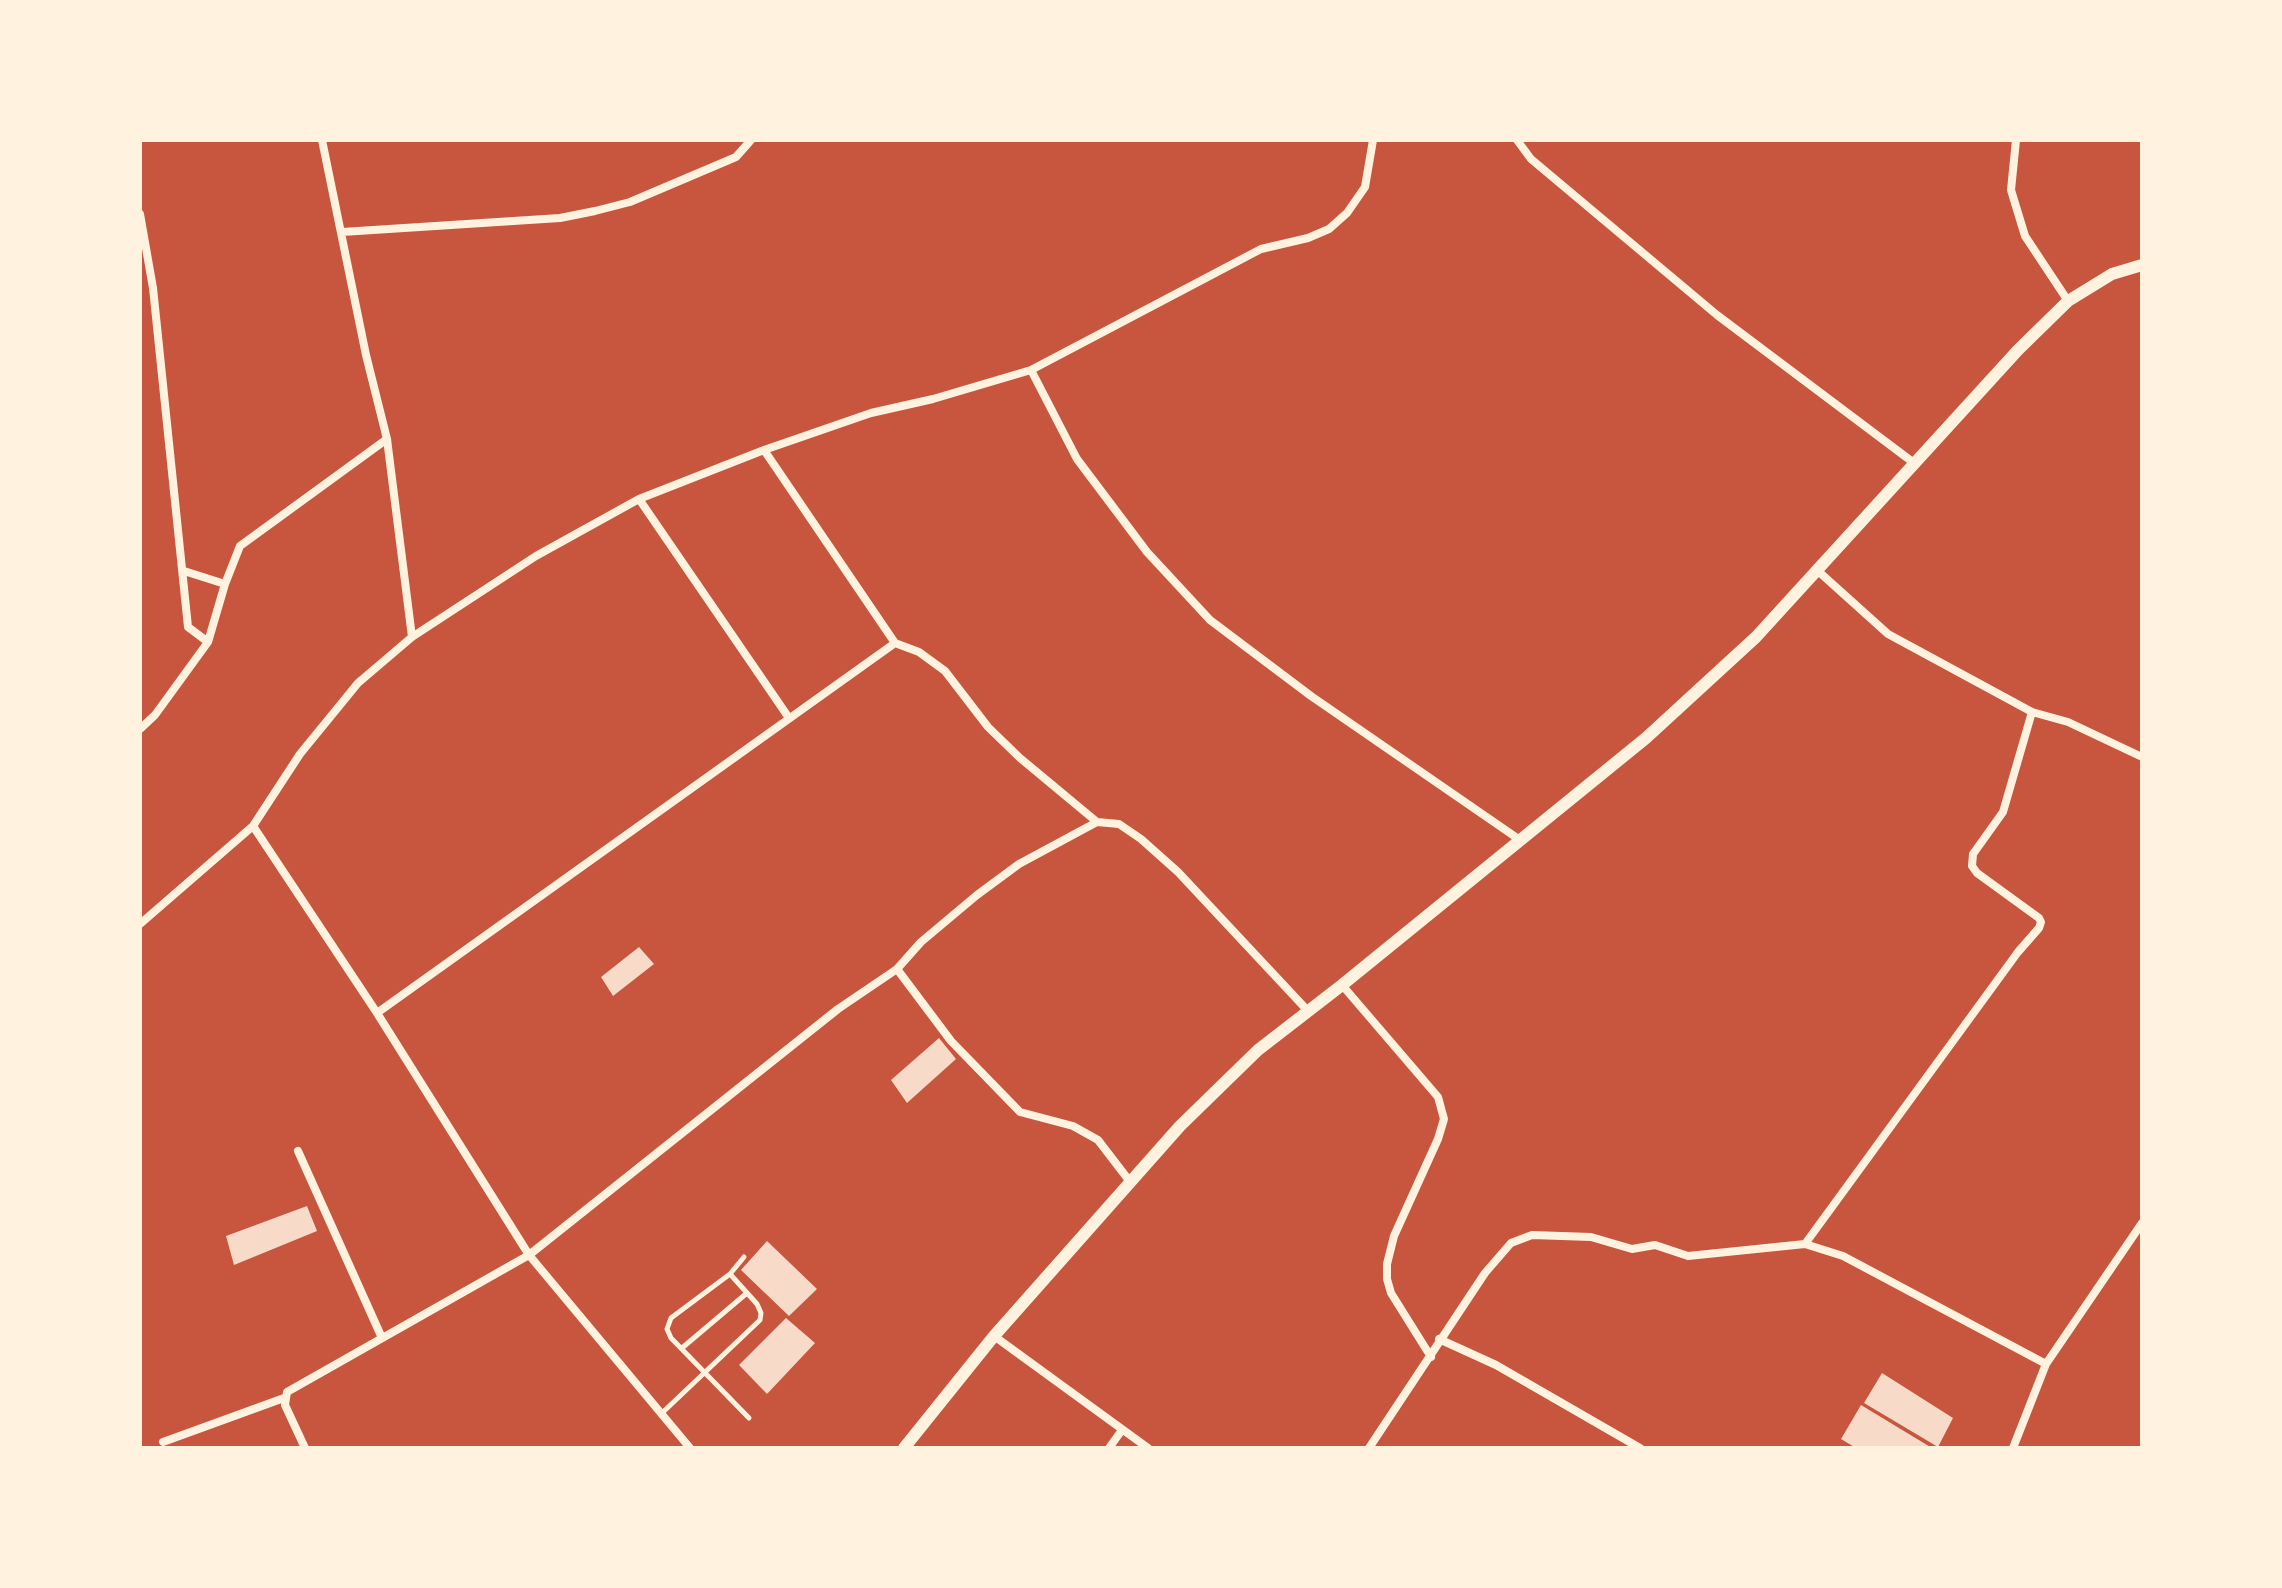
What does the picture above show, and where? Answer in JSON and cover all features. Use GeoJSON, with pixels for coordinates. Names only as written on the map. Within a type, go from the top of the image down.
{"type":"FeatureCollection","features":[{"type":"Feature","properties":{"kind":"street"},"geometry":{"type":"LineString","coordinates":[[322,140],[366,355],[387,439],[412,637]]}},
{"type":"Feature","properties":{"kind":"street"},"geometry":{"type":"LineString","coordinates":[[342,232],[560,218],[595,211],[630,202],[736,157],[751,140]]}},
{"type":"Feature","properties":{"kind":"street"},"geometry":{"type":"LineString","coordinates":[[140,924],[253,826],[300,754],[358,683],[412,637],[536,556],[639,499],[764,450],[871,413],[933,399],[1031,370],[1261,249],[1308,238],[1329,229],[1347,213],[1365,187],[1373,140]]}},
{"type":"Feature","properties":{"kind":"street"},"geometry":{"type":"LineString","coordinates":[[1517,140],[1531,159],[1717,315],[1914,463]]}},
{"type":"Feature","properties":{"kind":"street"},"geometry":{"type":"LineString","coordinates":[[2016,140],[2011,190],[2025,236],[2068,301]]}},
{"type":"Feature","properties":{"kind":"street"},"geometry":{"type":"LineString","coordinates":[[140,214],[153,288],[188,627],[208,642]]}},
{"type":"Feature","properties":{"kind":"street"},"geometry":{"type":"LineString","coordinates":[[904,1448],[994,1336],[1202,1104],[1258,1050],[1646,738],[1756,637],[2018,350],[2068,301],[2112,274],[2142,265]]}},
{"type":"Feature","properties":{"kind":"street"},"geometry":{"type":"LineString","coordinates":[[1031,370],[1077,459],[1147,552],[1210,620],[1311,696],[1520,840]]}},
{"type":"Feature","properties":{"kind":"street"},"geometry":{"type":"LineString","coordinates":[[140,729],[155,715],[208,642],[240,546],[387,439]]}},
{"type":"Feature","properties":{"kind":"street"},"geometry":{"type":"LineString","coordinates":[[764,450],[895,643],[919,652],[945,671],[988,727],[1097,822]]}},
{"type":"Feature","properties":{"kind":"street"},"geometry":{"type":"LineString","coordinates":[[639,499],[789,718]]}},
{"type":"Feature","properties":{"kind":"street"},"geometry":{"type":"LineString","coordinates":[[184,571],[225,584]]}},
{"type":"Feature","properties":{"kind":"street"},"geometry":{"type":"LineString","coordinates":[[1818,571],[1888,634],[2032,712],[2068,722],[2142,757]]}},
{"type":"Feature","properties":{"kind":"street"},"geometry":{"type":"LineString","coordinates":[[377,1013],[895,643]]}},
{"type":"Feature","properties":{"kind":"street"},"geometry":{"type":"LineString","coordinates":[[1805,1244],[2018,952],[2039,928],[2039,918],[1972,866],[1973,854],[2003,812],[2032,712]]}},
{"type":"Feature","properties":{"kind":"street"},"geometry":{"type":"LineString","coordinates":[[163,1442],[284,1398],[294,1387],[529,1255],[838,1009],[897,969],[945,920],[1019,864],[1097,822],[1119,824],[1151,847],[1308,1011]]}},
{"type":"Feature","properties":{"kind":"street"},"geometry":{"type":"LineString","coordinates":[[253,826],[377,1013],[529,1255],[690,1448]]}},
{"type":"Feature","properties":{"kind":"street"},"geometry":{"type":"LineString","coordinates":[[897,969],[951,1041],[1020,1112],[1073,1126],[1098,1140],[1131,1183]]}},
{"type":"Feature","properties":{"kind":"street"},"geometry":{"type":"LineString","coordinates":[[1342,985],[1438,1097],[1444,1119],[1394,1236],[1387,1264],[1391,1293],[1431,1357]]}},
{"type":"Feature","properties":{"kind":"street"},"geometry":{"type":"LineString","coordinates":[[298,1151],[382,1338]]}},
{"type":"Feature","properties":{"kind":"street"},"geometry":{"type":"LineString","coordinates":[[2013,1448],[2046,1364],[2142,1223]]}},
{"type":"Feature","properties":{"kind":"street"},"geometry":{"type":"LineString","coordinates":[[1369,1448],[1485,1273],[1511,1243],[1532,1235],[1591,1237],[1632,1249],[1655,1245],[1688,1256],[1805,1244],[1843,1256],[2046,1364]]}},
{"type":"Feature","properties":{"kind":"street"},"geometry":{"type":"LineString","coordinates":[[994,1336],[1148,1448]]}},
{"type":"Feature","properties":{"kind":"street"},"geometry":{"type":"LineString","coordinates":[[1439,1339],[1496,1365],[1640,1448]]}},
{"type":"Feature","properties":{"kind":"street"},"geometry":{"type":"LineString","coordinates":[[284,1398],[305,1448]]}},
{"type":"Feature","properties":{"kind":"street"},"geometry":{"type":"LineString","coordinates":[[1109,1448],[1122,1430]]}},
{"type":"Feature","properties":{"kind":"lane"},"geometry":{"type":"LineString","coordinates":[[744,1257],[730,1274],[667,1322],[667,1329],[749,1418]]}},
{"type":"Feature","properties":{"kind":"lane"},"geometry":{"type":"LineString","coordinates":[[662,1413],[760,1320],[759,1308],[730,1274]]}},
{"type":"Feature","properties":{"kind":"lane"},"geometry":{"type":"LineString","coordinates":[[682,1348],[747,1293]]}},
{"type":"Feature","properties":{"kind":"building"},"geometry":{"type":"Polygon","coordinates":[[[639,947],[654,964],[613,996],[601,977],[639,947]]]}},
{"type":"Feature","properties":{"kind":"building"},"geometry":{"type":"Polygon","coordinates":[[[939,1038],[956,1059],[907,1103],[891,1080],[939,1038]]]}},
{"type":"Feature","properties":{"kind":"building"},"geometry":{"type":"Polygon","coordinates":[[[307,1206],[317,1231],[234,1265],[226,1236],[307,1206]]]}},
{"type":"Feature","properties":{"kind":"building"},"geometry":{"type":"Polygon","coordinates":[[[767,1241],[817,1289],[789,1316],[741,1270],[767,1241]]]}},
{"type":"Feature","properties":{"kind":"building"},"geometry":{"type":"Polygon","coordinates":[[[786,1318],[815,1343],[767,1394],[739,1365],[786,1318]]]}},
{"type":"Feature","properties":{"kind":"building"},"geometry":{"type":"Polygon","coordinates":[[[1882,1373],[1953,1418],[1938,1447],[1864,1403],[1882,1373]]]}},
{"type":"Feature","properties":{"kind":"building"},"geometry":{"type":"Polygon","coordinates":[[[1861,1405],[1932,1448],[1856,1448],[1841,1439],[1861,1405]]]}}]}
